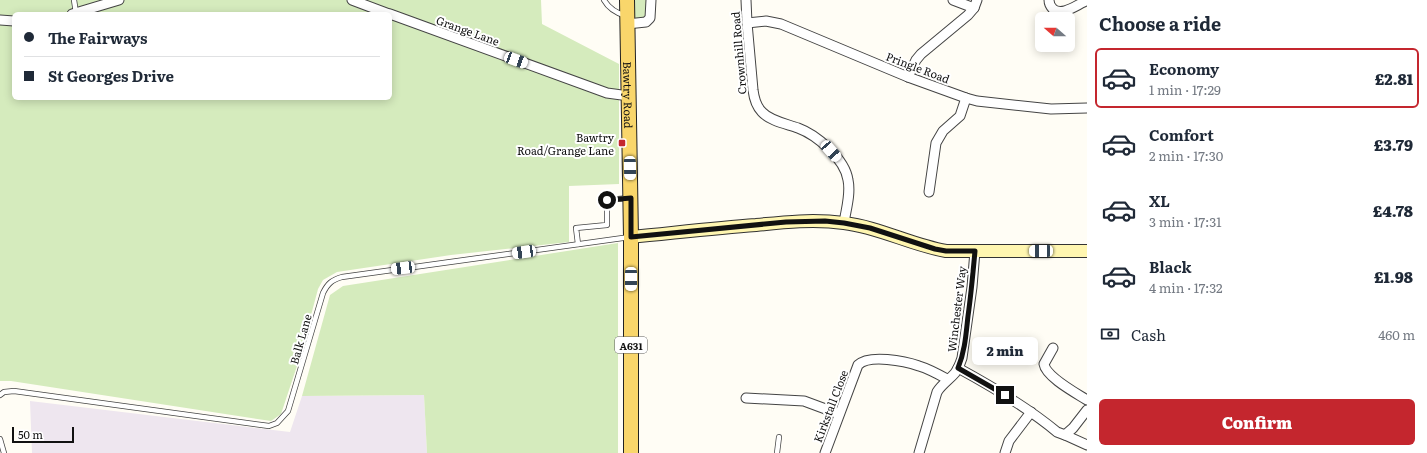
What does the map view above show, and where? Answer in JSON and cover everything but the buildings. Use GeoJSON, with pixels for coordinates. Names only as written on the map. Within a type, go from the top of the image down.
{"type":"FeatureCollection","features":[{"type":"Feature","properties":{"kind":"main road","name":"Bawtry Road"},"geometry":{"type":"LineString","coordinates":[[627,0],[631,198],[632,453]]}},
{"type":"Feature","properties":{"kind":"main road"},"geometry":{"type":"LineString","coordinates":[[631,237],[808,221],[844,223],[870,228],[935,249],[946,251],[1087,251]]}},
{"type":"Feature","properties":{"kind":"street"},"geometry":{"type":"LineString","coordinates":[[80,12],[119,0]]}},
{"type":"Feature","properties":{"kind":"street","name":"Grange Lane"},"geometry":{"type":"LineString","coordinates":[[352,0],[385,12]]}},
{"type":"Feature","properties":{"kind":"street"},"geometry":{"type":"LineString","coordinates":[[627,20],[646,22],[650,18],[651,0]]}},
{"type":"Feature","properties":{"kind":"street","name":"Crownhill Road"},"geometry":{"type":"LineString","coordinates":[[746,0],[754,100],[762,113],[768,117],[799,128],[816,138],[840,162],[846,171],[849,181],[849,193],[844,223]]}},
{"type":"Feature","properties":{"kind":"street"},"geometry":{"type":"LineString","coordinates":[[908,77],[916,60],[921,54],[964,19],[976,4],[953,0]]}},
{"type":"Feature","properties":{"kind":"street"},"geometry":{"type":"LineString","coordinates":[[1049,0],[1049,4],[1052,8],[1062,12],[1085,2]]}},
{"type":"Feature","properties":{"kind":"street","name":"Grange Lane"},"geometry":{"type":"LineString","coordinates":[[392,15],[607,93],[629,96]]}},
{"type":"Feature","properties":{"kind":"street"},"geometry":{"type":"LineString","coordinates":[[0,20],[12,22]]}},
{"type":"Feature","properties":{"kind":"street","name":"Pringle Road"},"geometry":{"type":"LineString","coordinates":[[747,23],[766,21],[781,24],[908,77],[977,101],[1051,109],[1087,108]]}},
{"type":"Feature","properties":{"kind":"street"},"geometry":{"type":"LineString","coordinates":[[929,192],[936,143],[943,131],[960,116],[966,98]]}},
{"type":"Feature","properties":{"kind":"street","name":"Winchester Way"},"geometry":{"type":"LineString","coordinates":[[919,453],[937,392],[954,374],[962,358],[966,342],[975,251]]}},
{"type":"Feature","properties":{"kind":"street"},"geometry":{"type":"LineString","coordinates":[[1053,348],[1044,364],[1045,369],[1056,380],[1087,400]]}},
{"type":"Feature","properties":{"kind":"street","name":"Kirkstall Close"},"geometry":{"type":"LineString","coordinates":[[825,453],[858,365],[863,361],[894,360],[933,371],[947,380]]}},
{"type":"Feature","properties":{"kind":"street"},"geometry":{"type":"LineString","coordinates":[[958,368],[992,386],[1031,412],[1057,432],[1087,445]]}},
{"type":"Feature","properties":{"kind":"street"},"geometry":{"type":"LineString","coordinates":[[746,398],[804,401],[839,414]]}},
{"type":"Feature","properties":{"kind":"street"},"geometry":{"type":"LineString","coordinates":[[1065,435],[1073,428],[1087,410]]}},
{"type":"Feature","properties":{"kind":"street"},"geometry":{"type":"LineString","coordinates":[[1005,453],[1010,441],[1031,412]]}},
{"type":"Feature","properties":{"kind":"lane"},"geometry":{"type":"LineString","coordinates":[[74,0],[74,12]]}},
{"type":"Feature","properties":{"kind":"lane"},"geometry":{"type":"LineString","coordinates":[[604,0],[608,6],[627,20]]}},
{"type":"Feature","properties":{"kind":"lane"},"geometry":{"type":"LineString","coordinates":[[578,244],[576,228],[607,225],[607,200],[631,198]]}},
{"type":"Feature","properties":{"kind":"lane","name":"Balk Lane"},"geometry":{"type":"LineString","coordinates":[[0,395],[4,392],[14,391],[269,426],[277,423],[288,411],[323,293],[327,285],[332,280],[342,277],[631,237]]}},
{"type":"Feature","properties":{"kind":"lane"},"geometry":{"type":"LineString","coordinates":[[777,453],[779,437]]}},
{"type":"Feature","properties":{"kind":"lane"},"geometry":{"type":"LineString","coordinates":[[0,439],[4,453]]}},
{"type":"Feature","properties":{"kind":"shaded area"},"geometry":{"type":"Polygon","coordinates":[[[424,395],[427,453],[32,453],[30,401],[290,432],[302,396],[424,395]]]}},
{"type":"Feature","properties":{"kind":"green space"},"geometry":{"type":"Polygon","coordinates":[[[0,0],[541,0],[542,24],[619,64],[619,184],[569,186],[569,242],[451,255],[337,272],[323,280],[318,289],[299,360],[281,414],[271,421],[11,381],[0,381],[0,0]]]}},
{"type":"Feature","properties":{"kind":"green space"},"geometry":{"type":"Polygon","coordinates":[[[634,0],[647,0],[647,12],[645,18],[637,21],[635,17],[634,0]]]}},
{"type":"Feature","properties":{"kind":"green space"},"geometry":{"type":"Polygon","coordinates":[[[618,243],[618,453],[427,453],[424,395],[302,396],[330,295],[343,286],[618,243]]]}},
{"type":"Feature","properties":{"kind":"place","name":"Bawtry Road/Grange Lane"},"geometry":{"type":"Point","coordinates":[622,143]}},
{"type":"Feature","properties":{"kind":"route"},"geometry":{"type":"LineString","coordinates":[[607,200],[631,198],[631,237],[786,222],[825,221],[870,228],[935,249],[946,251],[975,251],[966,342],[958,368],[992,386],[1005,395]]}}]}
